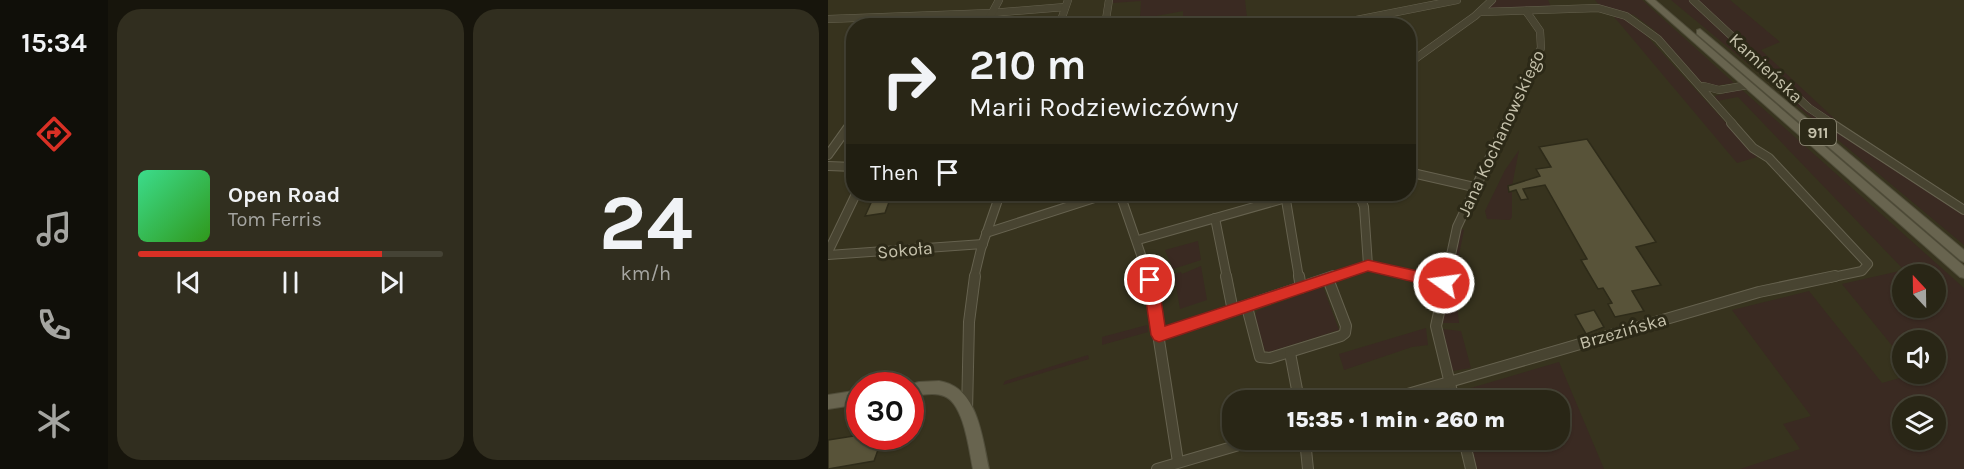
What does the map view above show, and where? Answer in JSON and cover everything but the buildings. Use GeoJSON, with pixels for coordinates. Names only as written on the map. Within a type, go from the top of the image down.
{"type":"FeatureCollection","features":[{"type":"Feature","properties":{"kind":"main road","name":"911"},"geometry":{"type":"LineString","coordinates":[[1650,0],[1964,257]]}},
{"type":"Feature","properties":{"kind":"main road","name":"911"},"geometry":{"type":"LineString","coordinates":[[1662,0],[1964,273]]}},
{"type":"Feature","properties":{"kind":"main road"},"geometry":{"type":"LineString","coordinates":[[924,389],[937,388],[950,391],[957,396],[968,414],[981,469]]}},
{"type":"Feature","properties":{"kind":"main road"},"geometry":{"type":"LineString","coordinates":[[828,402],[846,400]]}},
{"type":"Feature","properties":{"kind":"street"},"geometry":{"type":"LineString","coordinates":[[988,18],[999,0]]}},
{"type":"Feature","properties":{"kind":"street"},"geometry":{"type":"LineString","coordinates":[[1106,18],[1109,0]]}},
{"type":"Feature","properties":{"kind":"street"},"geometry":{"type":"LineString","coordinates":[[1366,18],[1457,0]]}},
{"type":"Feature","properties":{"kind":"street"},"geometry":{"type":"LineString","coordinates":[[1416,58],[1481,12],[1492,0]]}},
{"type":"Feature","properties":{"kind":"street","name":"Kamieńska"},"geometry":{"type":"LineString","coordinates":[[1693,0],[1809,108],[1964,210]]}},
{"type":"Feature","properties":{"kind":"street"},"geometry":{"type":"LineString","coordinates":[[852,18],[991,13],[1067,4]]}},
{"type":"Feature","properties":{"kind":"street"},"geometry":{"type":"LineString","coordinates":[[1481,12],[1598,8],[1623,13],[1652,32],[1692,78],[1704,86],[1719,90],[1776,79]]}},
{"type":"Feature","properties":{"kind":"street","name":"Jana Kochanowskiego"},"geometry":{"type":"LineString","coordinates":[[1451,390],[1436,326],[1444,283],[1457,227],[1474,187],[1539,56],[1543,42],[1540,28],[1526,10]]}},
{"type":"Feature","properties":{"kind":"street"},"geometry":{"type":"LineString","coordinates":[[828,19],[846,18]]}},
{"type":"Feature","properties":{"kind":"street","name":"Brzezińska"},"geometry":{"type":"LineString","coordinates":[[1421,390],[1759,292],[1862,271],[1868,264],[1867,260],[1769,158],[1753,148],[1705,92],[1704,86]]}},
{"type":"Feature","properties":{"kind":"street"},"geometry":{"type":"LineString","coordinates":[[828,155],[846,129]]}},
{"type":"Feature","properties":{"kind":"street"},"geometry":{"type":"LineString","coordinates":[[828,166],[846,167]]}},
{"type":"Feature","properties":{"kind":"street"},"geometry":{"type":"LineString","coordinates":[[1416,174],[1474,187]]}},
{"type":"Feature","properties":{"kind":"street"},"geometry":{"type":"LineString","coordinates":[[828,254],[853,201]]}},
{"type":"Feature","properties":{"kind":"street"},"geometry":{"type":"LineString","coordinates":[[968,414],[968,356],[973,286],[985,238],[998,201]]}},
{"type":"Feature","properties":{"kind":"street","name":"Sokoła"},"geometry":{"type":"LineString","coordinates":[[828,254],[985,238],[1088,201]]}},
{"type":"Feature","properties":{"kind":"street"},"geometry":{"type":"LineString","coordinates":[[1123,201],[1147,264],[1178,462]]}},
{"type":"Feature","properties":{"kind":"street"},"geometry":{"type":"LineString","coordinates":[[1138,240],[1267,201]]}},
{"type":"Feature","properties":{"kind":"street"},"geometry":{"type":"LineString","coordinates":[[1286,201],[1301,288]]}},
{"type":"Feature","properties":{"kind":"street"},"geometry":{"type":"LineString","coordinates":[[1362,201],[1368,265]]}},
{"type":"Feature","properties":{"kind":"street"},"geometry":{"type":"LineString","coordinates":[[1215,218],[1233,311]]}},
{"type":"Feature","properties":{"kind":"street"},"geometry":{"type":"LineString","coordinates":[[1159,335],[1368,265],[1444,283]]}},
{"type":"Feature","properties":{"kind":"street"},"geometry":{"type":"LineString","coordinates":[[1247,307],[1259,355],[1270,358],[1290,353],[1345,333],[1346,326],[1328,279]]}},
{"type":"Feature","properties":{"kind":"street"},"geometry":{"type":"LineString","coordinates":[[1290,353],[1297,390]]}},
{"type":"Feature","properties":{"kind":"street"},"geometry":{"type":"LineString","coordinates":[[1157,469],[1222,450]]}},
{"type":"Feature","properties":{"kind":"street"},"geometry":{"type":"LineString","coordinates":[[1306,450],[1308,469]]}},
{"type":"Feature","properties":{"kind":"street"},"geometry":{"type":"LineString","coordinates":[[1466,450],[1471,469]]}},
{"type":"Feature","properties":{"kind":"shaded area"},"geometry":{"type":"Polygon","coordinates":[[[1112,0],[1245,0],[1247,18],[1183,18],[1183,11],[1140,18],[1141,1],[1112,3],[1112,0]]]}},
{"type":"Feature","properties":{"kind":"shaded area"},"geometry":{"type":"Polygon","coordinates":[[[1497,0],[1548,0],[1551,7],[1491,10],[1487,8],[1497,0]]]}},
{"type":"Feature","properties":{"kind":"shaded area"},"geometry":{"type":"Polygon","coordinates":[[[1595,0],[1642,0],[1734,83],[1714,86],[1701,82],[1654,30],[1634,15],[1599,5],[1595,0]]]}},
{"type":"Feature","properties":{"kind":"shaded area"},"geometry":{"type":"Polygon","coordinates":[[[1671,0],[1690,0],[1768,75],[1765,78],[1671,0]]]}},
{"type":"Feature","properties":{"kind":"shaded area"},"geometry":{"type":"Polygon","coordinates":[[[1697,0],[1730,0],[1780,42],[1761,50],[1838,122],[1812,107],[1697,0]]]}},
{"type":"Feature","properties":{"kind":"shaded area"},"geometry":{"type":"Polygon","coordinates":[[[1610,12],[1634,22],[1757,157],[1737,163],[1610,12]]]}},
{"type":"Feature","properties":{"kind":"shaded area"},"geometry":{"type":"Polygon","coordinates":[[[1772,85],[1779,85],[1964,212],[1964,245],[1772,85]]]}},
{"type":"Feature","properties":{"kind":"shaded area"},"geometry":{"type":"Polygon","coordinates":[[[1741,89],[1937,264],[1898,264],[1738,97],[1717,101],[1715,96],[1741,89]]]}},
{"type":"Feature","properties":{"kind":"shaded area"},"geometry":{"type":"Polygon","coordinates":[[[1519,150],[1512,186],[1512,217],[1510,220],[1487,219],[1485,211],[1505,170],[1519,150]]]}},
{"type":"Feature","properties":{"kind":"shaded area"},"geometry":{"type":"Polygon","coordinates":[[[1461,229],[1464,230],[1454,280],[1459,323],[1441,323],[1461,229]]]}},
{"type":"Feature","properties":{"kind":"shaded area"},"geometry":{"type":"Polygon","coordinates":[[[1198,241],[1201,260],[1173,269],[1165,250],[1198,241]]]}},
{"type":"Feature","properties":{"kind":"shaded area"},"geometry":{"type":"Polygon","coordinates":[[[1201,266],[1207,300],[1180,309],[1174,274],[1181,272],[1182,274],[1201,266]]]}},
{"type":"Feature","properties":{"kind":"shaded area"},"geometry":{"type":"Polygon","coordinates":[[[1946,272],[1964,288],[1964,469],[1740,469],[1800,449],[1783,424],[1811,416],[1732,310],[1809,291],[1882,383],[1892,380],[1892,384],[1946,384],[1946,330],[1892,330],[1892,346],[1842,284],[1892,273],[1892,318],[1946,318],[1946,272]]]}},
{"type":"Feature","properties":{"kind":"shaded area"},"geometry":{"type":"Polygon","coordinates":[[[1323,287],[1339,330],[1269,352],[1265,351],[1255,317],[1257,311],[1323,287]]]}},
{"type":"Feature","properties":{"kind":"shaded area"},"geometry":{"type":"Polygon","coordinates":[[[1147,325],[1148,332],[1102,345],[1102,337],[1147,325]]]}},
{"type":"Feature","properties":{"kind":"shaded area"},"geometry":{"type":"Polygon","coordinates":[[[1426,328],[1428,345],[1412,347],[1344,370],[1339,354],[1426,328]]]}},
{"type":"Feature","properties":{"kind":"shaded area"},"geometry":{"type":"Polygon","coordinates":[[[1442,329],[1461,331],[1471,368],[1452,371],[1442,329]]]}},
{"type":"Feature","properties":{"kind":"shaded area"},"geometry":{"type":"Polygon","coordinates":[[[1088,355],[1089,359],[1003,385],[1005,381],[1088,355]]]}},
{"type":"Feature","properties":{"kind":"shaded area"},"geometry":{"type":"Polygon","coordinates":[[[1559,362],[1604,469],[1477,469],[1472,450],[1570,450],[1570,390],[1464,390],[1559,362]]]}},
{"type":"Feature","properties":{"kind":"route"},"geometry":{"type":"LineString","coordinates":[[1150,280],[1159,335],[1368,265],[1444,283]]}}]}
